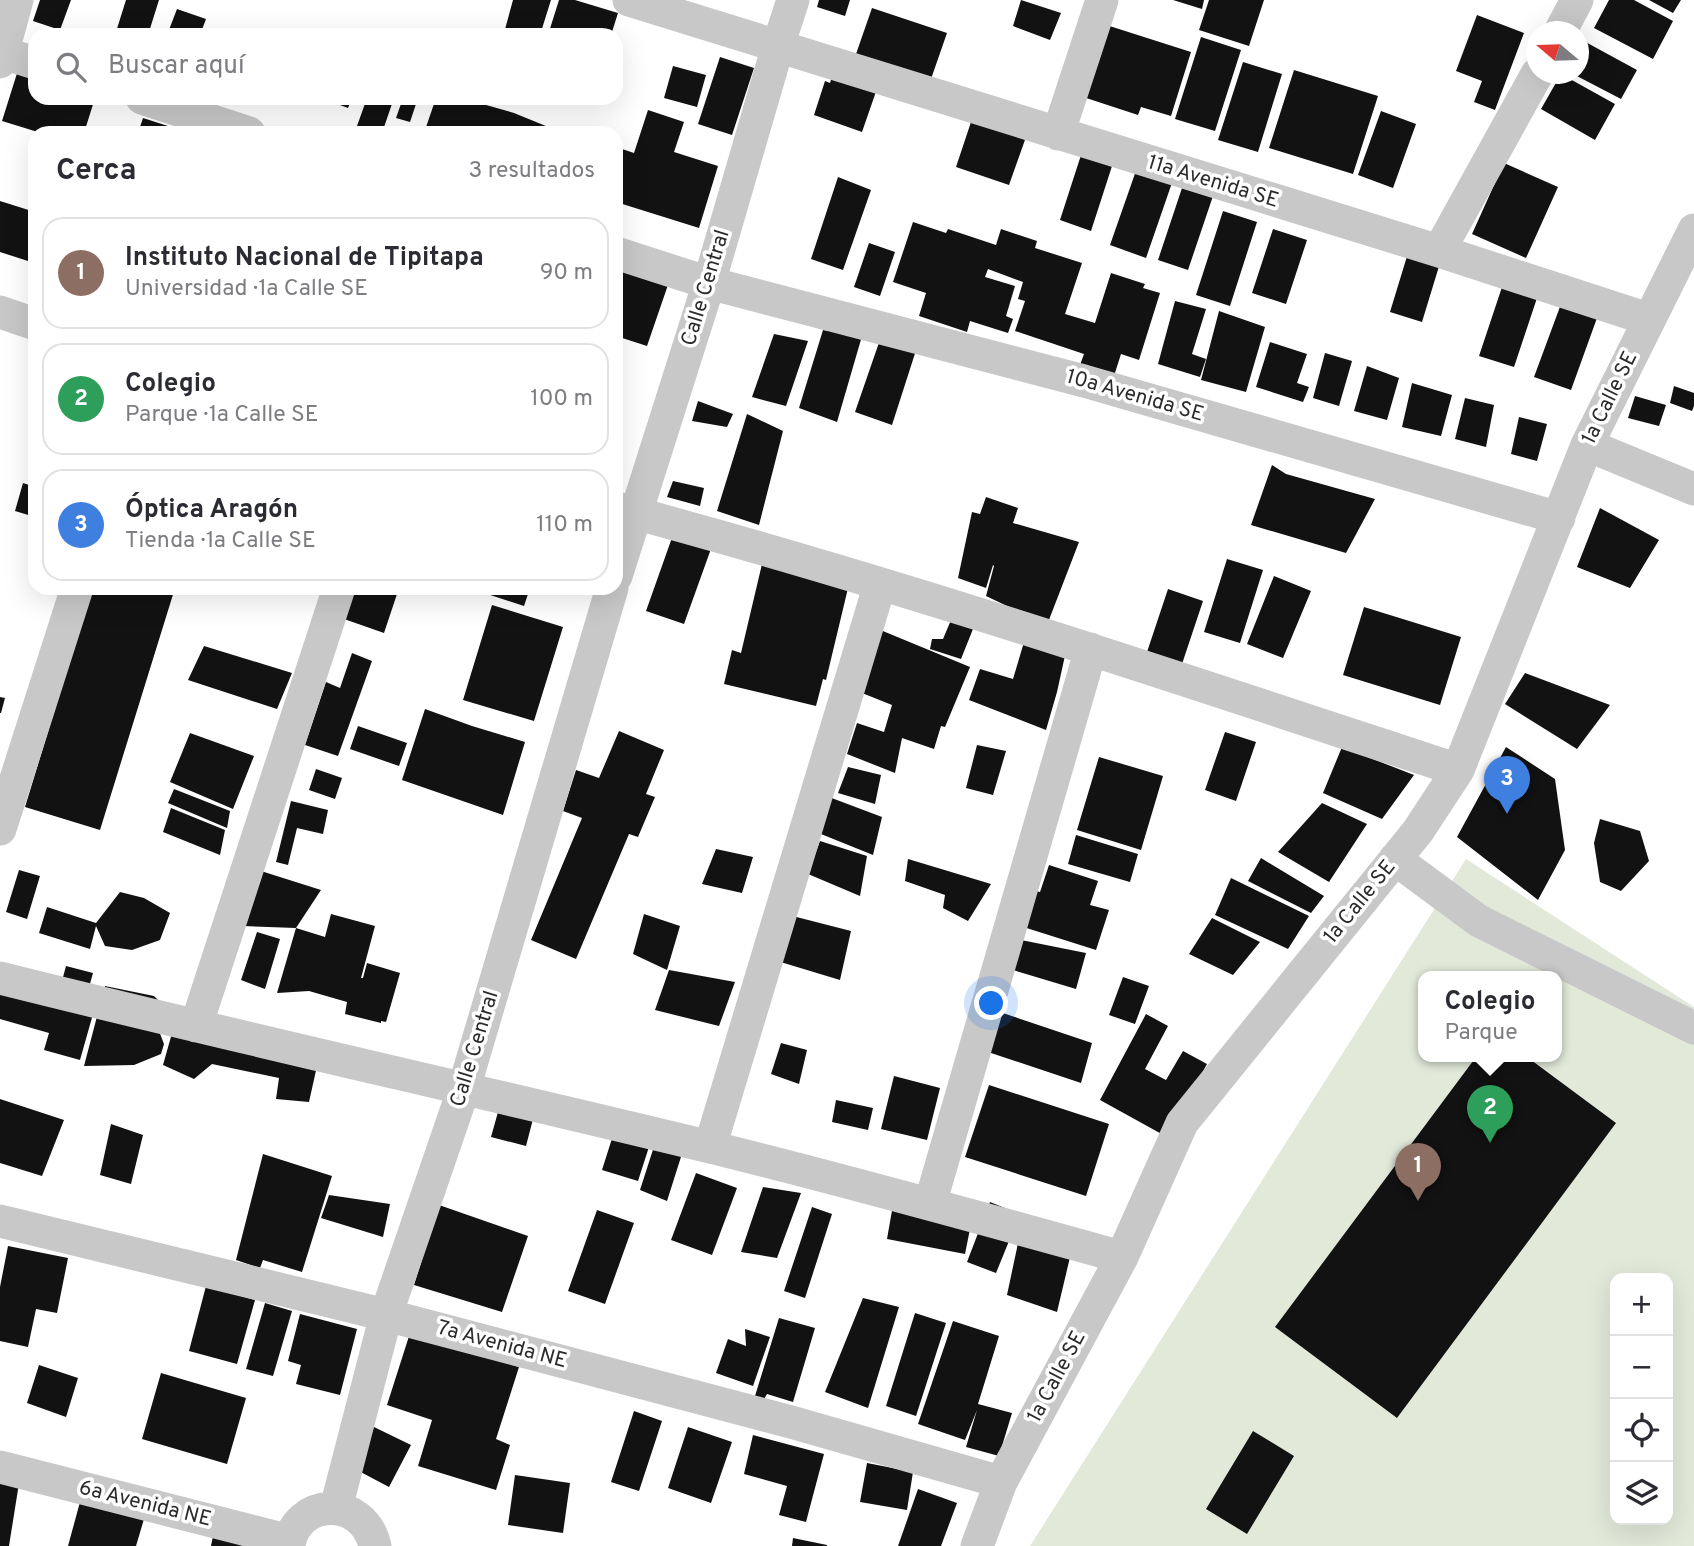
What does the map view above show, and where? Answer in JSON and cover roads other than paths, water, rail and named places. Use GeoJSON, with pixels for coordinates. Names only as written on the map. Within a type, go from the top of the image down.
{"type":"FeatureCollection","features":[{"type":"Feature","properties":{"kind":"street"},"geometry":{"type":"LineString","coordinates":[[17,0],[1,56],[28,62]]}},
{"type":"Feature","properties":{"kind":"street","name":"11a Avenida SE"},"geometry":{"type":"LineString","coordinates":[[629,0],[1438,251],[1648,319]]}},
{"type":"Feature","properties":{"kind":"street","name":"Calle Central"},"geometry":{"type":"LineString","coordinates":[[625,510],[709,283],[793,0]]}},
{"type":"Feature","properties":{"kind":"street"},"geometry":{"type":"LineString","coordinates":[[1058,134],[1102,0]]}},
{"type":"Feature","properties":{"kind":"street"},"geometry":{"type":"LineString","coordinates":[[1566,21],[1577,0]]}},
{"type":"Feature","properties":{"kind":"street"},"geometry":{"type":"LineString","coordinates":[[1438,251],[1531,84]]}},
{"type":"Feature","properties":{"kind":"street"},"geometry":{"type":"LineString","coordinates":[[163,105],[228,126]]}},
{"type":"Feature","properties":{"kind":"street","name":"1a Calle SE"},"geometry":{"type":"LineString","coordinates":[[976,1546],[1001,1482],[1122,1257],[1182,1123],[1418,831],[1458,770],[1587,444],[1694,230]]}},
{"type":"Feature","properties":{"kind":"street","name":"10a Avenida SE"},"geometry":{"type":"LineString","coordinates":[[623,255],[709,283],[1084,381],[1559,518]]}},
{"type":"Feature","properties":{"kind":"street"},"geometry":{"type":"LineString","coordinates":[[0,312],[28,322]]}},
{"type":"Feature","properties":{"kind":"street"},"geometry":{"type":"LineString","coordinates":[[1587,444],[1694,489]]}},
{"type":"Feature","properties":{"kind":"street"},"geometry":{"type":"LineString","coordinates":[[625,510],[1091,649],[1458,770]]}},
{"type":"Feature","properties":{"kind":"street"},"geometry":{"type":"LineString","coordinates":[[710,1147],[880,584]]}},
{"type":"Feature","properties":{"kind":"street"},"geometry":{"type":"LineString","coordinates":[[0,829],[75,595]]}},
{"type":"Feature","properties":{"kind":"street"},"geometry":{"type":"LineString","coordinates":[[196,1026],[337,595]]}},
{"type":"Feature","properties":{"kind":"street","name":"Calle Central"},"geometry":{"type":"LineString","coordinates":[[337,1508],[386,1315],[464,1088],[610,595]]}},
{"type":"Feature","properties":{"kind":"street"},"geometry":{"type":"LineString","coordinates":[[930,1205],[1091,649]]}},
{"type":"Feature","properties":{"kind":"street"},"geometry":{"type":"LineString","coordinates":[[1395,859],[1479,921],[1694,1028]]}},
{"type":"Feature","properties":{"kind":"street"},"geometry":{"type":"LineString","coordinates":[[0,978],[710,1147],[1122,1257]]}},
{"type":"Feature","properties":{"kind":"street","name":"7a Avenida NE"},"geometry":{"type":"LineString","coordinates":[[0,1221],[386,1315],[791,1422],[1001,1482]]}},
{"type":"Feature","properties":{"kind":"street","name":"6a Avenida NE"},"geometry":{"type":"LineString","coordinates":[[0,1467],[290,1543]]}},
{"type":"Feature","properties":{"kind":"street"},"geometry":{"type":"LineString","coordinates":[[290,1543],[297,1526],[308,1516],[322,1509],[337,1508],[364,1521],[375,1546]]}},
{"type":"Feature","properties":{"kind":"place","name":"Óptica Aragón"},"geometry":{"type":"Point","coordinates":[1507,814]}},
{"type":"Feature","properties":{"kind":"place","name":"Colegio"},"geometry":{"type":"Point","coordinates":[1490,1143]}},
{"type":"Feature","properties":{"kind":"place","name":"Instituto Nacional de Tipitapa"},"geometry":{"type":"Point","coordinates":[1418,1201]}}]}
